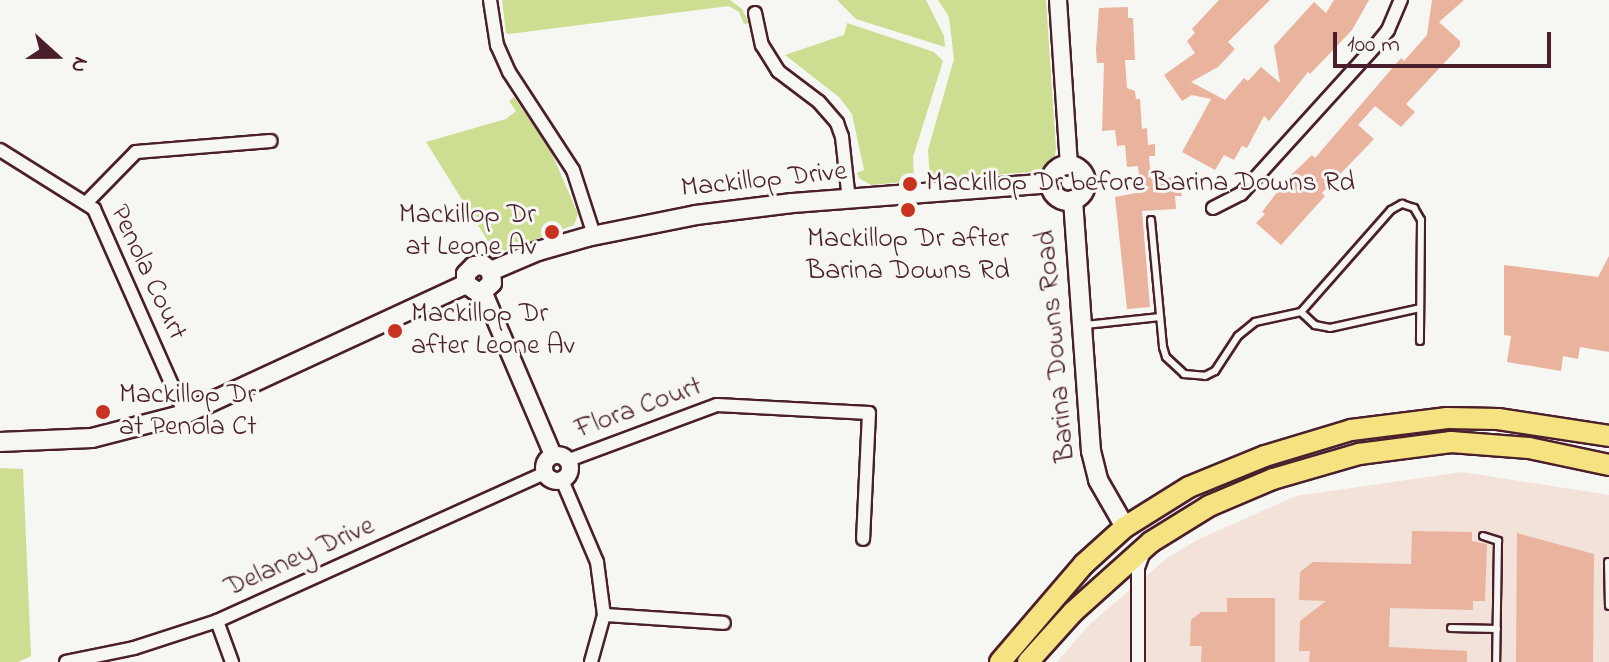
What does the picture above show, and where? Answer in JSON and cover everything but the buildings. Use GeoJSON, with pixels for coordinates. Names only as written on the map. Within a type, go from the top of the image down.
{"type":"FeatureCollection","features":[{"type":"Feature","properties":{"kind":"main road"},"geometry":{"type":"LineString","coordinates":[[1069,165],[1078,167],[1086,181],[1084,191],[1073,200],[1057,196],[1050,183],[1055,171],[1069,165]]}},
{"type":"Feature","properties":{"kind":"main road","name":"Mackillop Drive"},"geometry":{"type":"LineString","coordinates":[[475,287],[492,283],[491,271],[538,251],[594,235],[696,215],[1050,183]]}},
{"type":"Feature","properties":{"kind":"main road","name":"Barina Downs Road"},"geometry":{"type":"LineString","coordinates":[[1073,200],[1093,466],[1125,527]]}},
{"type":"Feature","properties":{"kind":"main road"},"geometry":{"type":"LineString","coordinates":[[0,442],[92,438],[185,414],[475,287]]}},
{"type":"Feature","properties":{"kind":"main road"},"geometry":{"type":"LineString","coordinates":[[1000,662],[1084,564],[1125,527],[1167,500],[1220,473],[1351,430],[1447,418],[1609,423]]}},
{"type":"Feature","properties":{"kind":"main road"},"geometry":{"type":"LineString","coordinates":[[1533,423],[1609,436]]}},
{"type":"Feature","properties":{"kind":"main road"},"geometry":{"type":"LineString","coordinates":[[1125,527],[1139,531],[1311,466],[1413,444],[1490,444],[1609,465]]}},
{"type":"Feature","properties":{"kind":"main road"},"geometry":{"type":"LineString","coordinates":[[1028,662],[1082,603],[1151,542],[1209,506]]}},
{"type":"Feature","properties":{"kind":"street"},"geometry":{"type":"LineString","coordinates":[[490,0],[497,45],[509,72],[573,170],[594,235]]}},
{"type":"Feature","properties":{"kind":"street"},"geometry":{"type":"LineString","coordinates":[[1058,0],[1069,165]]}},
{"type":"Feature","properties":{"kind":"street"},"geometry":{"type":"LineString","coordinates":[[1213,208],[1241,194],[1376,45],[1388,30],[1401,0]]}},
{"type":"Feature","properties":{"kind":"street"},"geometry":{"type":"LineString","coordinates":[[755,13],[762,45],[778,71],[819,102],[837,123],[842,137],[849,200]]}},
{"type":"Feature","properties":{"kind":"street"},"geometry":{"type":"LineString","coordinates":[[87,202],[136,152],[271,141]]}},
{"type":"Feature","properties":{"kind":"street","name":"Penola Court"},"geometry":{"type":"LineString","coordinates":[[0,150],[94,209],[185,414]]}},
{"type":"Feature","properties":{"kind":"street"},"geometry":{"type":"LineString","coordinates":[[475,287],[561,457],[569,475],[562,480],[549,478],[545,473],[547,459],[561,457]]}},
{"type":"Feature","properties":{"kind":"street","name":"Flora Court"},"geometry":{"type":"LineString","coordinates":[[561,457],[717,405],[869,413],[863,539]]}},
{"type":"Feature","properties":{"kind":"street","name":"Delaney Drive"},"geometry":{"type":"LineString","coordinates":[[66,662],[134,648],[217,621],[545,473]]}},
{"type":"Feature","properties":{"kind":"street"},"geometry":{"type":"LineString","coordinates":[[562,480],[597,562],[604,615],[591,662]]}},
{"type":"Feature","properties":{"kind":"street"},"geometry":{"type":"LineString","coordinates":[[1138,662],[1138,568],[1151,542]]}},
{"type":"Feature","properties":{"kind":"street"},"geometry":{"type":"LineString","coordinates":[[604,615],[724,623]]}},
{"type":"Feature","properties":{"kind":"street"},"geometry":{"type":"LineString","coordinates":[[217,621],[232,662]]}},
{"type":"Feature","properties":{"kind":"lane"},"geometry":{"type":"LineString","coordinates":[[1151,220],[1166,357],[1184,374],[1195,377],[1215,371],[1238,336],[1255,322],[1301,312],[1391,210],[1402,204],[1414,208],[1421,220],[1420,341]]}},
{"type":"Feature","properties":{"kind":"lane"},"geometry":{"type":"LineString","coordinates":[[1301,312],[1315,325],[1330,328],[1420,308]]}},
{"type":"Feature","properties":{"kind":"lane"},"geometry":{"type":"LineString","coordinates":[[1083,325],[1160,317]]}},
{"type":"Feature","properties":{"kind":"lane"},"geometry":{"type":"LineString","coordinates":[[1483,536],[1498,541],[1496,662]]}},
{"type":"Feature","properties":{"kind":"lane"},"geometry":{"type":"LineString","coordinates":[[1608,562],[1609,606]]}},
{"type":"Feature","properties":{"kind":"lane"},"geometry":{"type":"LineString","coordinates":[[1451,628],[1497,629]]}},
{"type":"Feature","properties":{"kind":"shaded area"},"geometry":{"type":"Polygon","coordinates":[[[1462,472],[1609,495],[1609,662],[1057,662],[1089,625],[1166,559],[1197,540],[1296,496],[1462,472]]]}},
{"type":"Feature","properties":{"kind":"green space"},"geometry":{"type":"Polygon","coordinates":[[[502,0],[730,0],[742,9],[749,23],[744,24],[739,12],[729,6],[509,34],[506,33],[502,0]]]}},
{"type":"Feature","properties":{"kind":"green space"},"geometry":{"type":"Polygon","coordinates":[[[837,0],[926,0],[944,36],[945,47],[856,19],[837,0]]]}},
{"type":"Feature","properties":{"kind":"green space"},"geometry":{"type":"Polygon","coordinates":[[[938,0],[1046,0],[1056,149],[1054,160],[1043,171],[930,180],[928,150],[954,59],[949,17],[938,0]]]}},
{"type":"Feature","properties":{"kind":"green space"},"geometry":{"type":"Polygon","coordinates":[[[847,23],[934,52],[943,61],[913,157],[914,181],[871,185],[859,178],[857,173],[864,170],[852,114],[839,97],[785,55],[844,35],[847,23]]]}},
{"type":"Feature","properties":{"kind":"green space"},"geometry":{"type":"Polygon","coordinates":[[[514,97],[549,147],[578,214],[574,225],[496,254],[426,142],[506,119],[516,111],[509,101],[514,97]]]}},
{"type":"Feature","properties":{"kind":"green space"},"geometry":{"type":"Polygon","coordinates":[[[0,468],[23,469],[31,656],[18,662],[0,662],[0,468]]]}},
{"type":"Feature","properties":{"kind":"place","name":"Mackillop Dr before Barina Downs Rd"},"geometry":{"type":"Point","coordinates":[910,184]}},
{"type":"Feature","properties":{"kind":"place","name":"Mackillop Dr after Barina Downs Rd"},"geometry":{"type":"Point","coordinates":[908,210]}},
{"type":"Feature","properties":{"kind":"place","name":"Mackillop Dr at Leone Av"},"geometry":{"type":"Point","coordinates":[552,232]}},
{"type":"Feature","properties":{"kind":"place","name":"Mackillop Dr after Leone Av"},"geometry":{"type":"Point","coordinates":[395,331]}},
{"type":"Feature","properties":{"kind":"place","name":"Mackillop Dr at Penola Ct"},"geometry":{"type":"Point","coordinates":[103,412]}}]}
